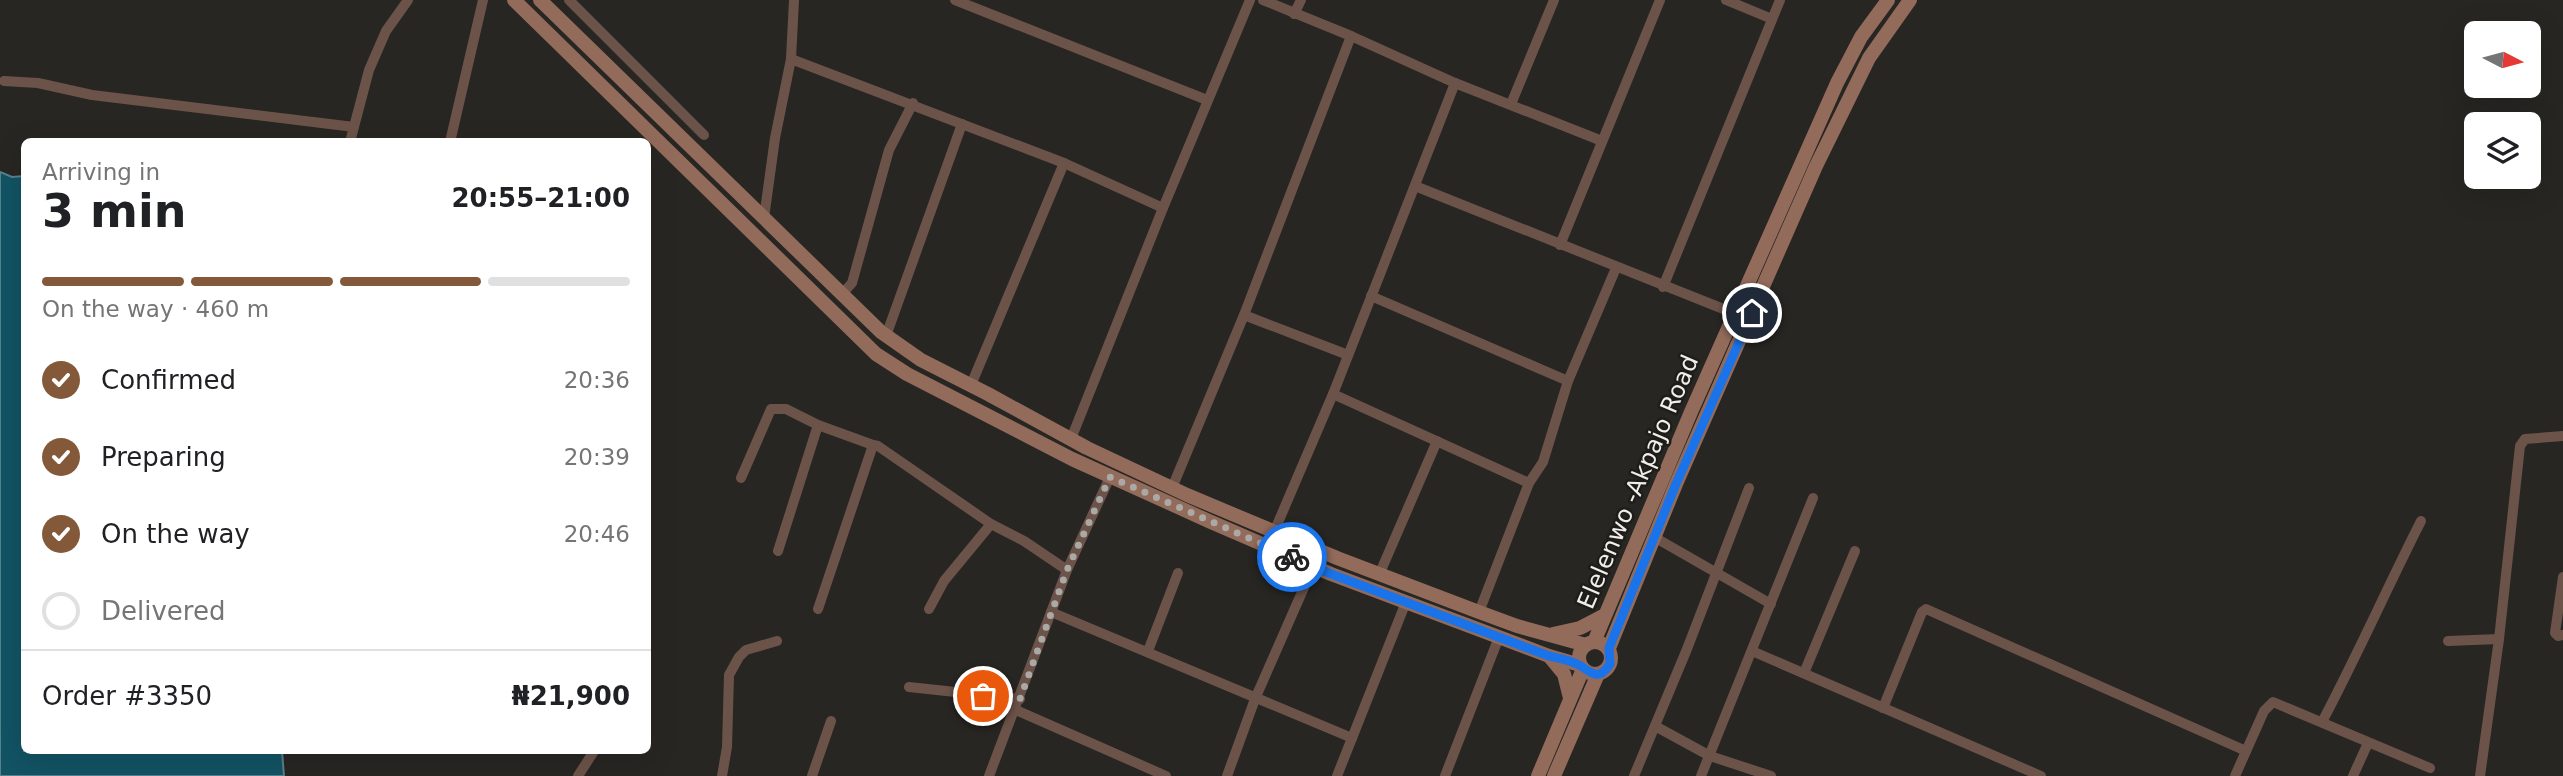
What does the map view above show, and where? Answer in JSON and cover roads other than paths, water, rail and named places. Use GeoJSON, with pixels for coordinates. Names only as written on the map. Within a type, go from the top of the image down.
{"type":"FeatureCollection","features":[{"type":"Feature","properties":{"kind":"main road"},"geometry":{"type":"LineString","coordinates":[[514,0],[876,354],[907,374],[1110,477],[1313,566],[1549,656],[1587,669],[1607,669],[1610,664],[1609,648],[1600,643],[1590,644],[1517,626],[1379,575],[1274,532],[1172,488],[1071,439],[920,360],[886,336],[541,0]]}},
{"type":"Feature","properties":{"kind":"main road","name":"Elelenwo -Akpajo Road"},"geometry":{"type":"LineString","coordinates":[[1590,644],[1837,83],[1861,37],[1888,0]]}},
{"type":"Feature","properties":{"kind":"main road","name":"Elelenwo -Akpajo Road"},"geometry":{"type":"LineString","coordinates":[[1609,648],[1654,537],[1816,166],[1869,58],[1910,0]]}},
{"type":"Feature","properties":{"kind":"main road"},"geometry":{"type":"LineString","coordinates":[[1548,635],[1573,631],[1605,615]]}},
{"type":"Feature","properties":{"kind":"main road"},"geometry":{"type":"LineString","coordinates":[[1555,776],[1587,669],[1580,654],[1590,644]]}},
{"type":"Feature","properties":{"kind":"main road"},"geometry":{"type":"LineString","coordinates":[[1549,656],[1564,674],[1570,698]]}},
{"type":"Feature","properties":{"kind":"main road"},"geometry":{"type":"LineString","coordinates":[[1538,776],[1570,698],[1587,669]]}},
{"type":"Feature","properties":{"kind":"street"},"geometry":{"type":"LineString","coordinates":[[351,138],[369,70],[386,31],[408,0]]}},
{"type":"Feature","properties":{"kind":"street"},"geometry":{"type":"LineString","coordinates":[[451,138],[483,0]]}},
{"type":"Feature","properties":{"kind":"street"},"geometry":{"type":"LineString","coordinates":[[569,0],[704,135]]}},
{"type":"Feature","properties":{"kind":"street"},"geometry":{"type":"LineString","coordinates":[[764,218],[775,138],[791,59],[794,0]]}},
{"type":"Feature","properties":{"kind":"street"},"geometry":{"type":"LineString","coordinates":[[955,0],[1207,100]]}},
{"type":"Feature","properties":{"kind":"street"},"geometry":{"type":"LineString","coordinates":[[1071,439],[1250,0]]}},
{"type":"Feature","properties":{"kind":"street"},"geometry":{"type":"LineString","coordinates":[[1263,0],[1455,83],[1602,141]]}},
{"type":"Feature","properties":{"kind":"street"},"geometry":{"type":"LineString","coordinates":[[1294,14],[1301,0]]}},
{"type":"Feature","properties":{"kind":"street"},"geometry":{"type":"LineString","coordinates":[[1511,104],[1554,0]]}},
{"type":"Feature","properties":{"kind":"street"},"geometry":{"type":"LineString","coordinates":[[1560,245],[1660,0]]}},
{"type":"Feature","properties":{"kind":"street"},"geometry":{"type":"LineString","coordinates":[[1726,0],[1772,19]]}},
{"type":"Feature","properties":{"kind":"street"},"geometry":{"type":"LineString","coordinates":[[1663,287],[1780,0]]}},
{"type":"Feature","properties":{"kind":"street"},"geometry":{"type":"LineString","coordinates":[[1172,488],[1244,315],[1351,36]]}},
{"type":"Feature","properties":{"kind":"street"},"geometry":{"type":"LineString","coordinates":[[791,59],[913,103],[1064,163],[1163,208]]}},
{"type":"Feature","properties":{"kind":"street"},"geometry":{"type":"LineString","coordinates":[[4,81],[38,83],[92,95],[354,127]]}},
{"type":"Feature","properties":{"kind":"street"},"geometry":{"type":"LineString","coordinates":[[1274,532],[1333,394],[1455,83]]}},
{"type":"Feature","properties":{"kind":"street"},"geometry":{"type":"LineString","coordinates":[[842,294],[852,283],[889,150],[913,103]]}},
{"type":"Feature","properties":{"kind":"street"},"geometry":{"type":"LineString","coordinates":[[886,336],[962,124]]}},
{"type":"Feature","properties":{"kind":"street"},"geometry":{"type":"LineString","coordinates":[[971,385],[1064,163]]}},
{"type":"Feature","properties":{"kind":"street"},"geometry":{"type":"LineString","coordinates":[[1415,186],[1736,314]]}},
{"type":"Feature","properties":{"kind":"street"},"geometry":{"type":"LineString","coordinates":[[1479,612],[1530,483],[1544,462],[1568,381],[1616,268]]}},
{"type":"Feature","properties":{"kind":"street"},"geometry":{"type":"LineString","coordinates":[[1371,296],[1568,381]]}},
{"type":"Feature","properties":{"kind":"street"},"geometry":{"type":"LineString","coordinates":[[1244,315],[1348,355]]}},
{"type":"Feature","properties":{"kind":"street"},"geometry":{"type":"LineString","coordinates":[[1333,394],[1530,483]]}},
{"type":"Feature","properties":{"kind":"street"},"geometry":{"type":"LineString","coordinates":[[741,478],[771,410],[786,409],[818,425],[878,446],[991,524],[1024,541],[1067,570]]}},
{"type":"Feature","properties":{"kind":"street"},"geometry":{"type":"LineString","coordinates":[[778,551],[818,425]]}},
{"type":"Feature","properties":{"kind":"street"},"geometry":{"type":"LineString","coordinates":[[2480,776],[2499,639],[2520,446],[2525,439],[2563,436]]}},
{"type":"Feature","properties":{"kind":"street"},"geometry":{"type":"LineString","coordinates":[[1379,575],[1437,441]]}},
{"type":"Feature","properties":{"kind":"street"},"geometry":{"type":"LineString","coordinates":[[818,609],[873,445]]}},
{"type":"Feature","properties":{"kind":"street"},"geometry":{"type":"LineString","coordinates":[[989,776],[1067,570],[1110,477]]}},
{"type":"Feature","properties":{"kind":"street"},"geometry":{"type":"LineString","coordinates":[[1634,776],[1749,488]]}},
{"type":"Feature","properties":{"kind":"street"},"geometry":{"type":"LineString","coordinates":[[1701,776],[1813,498]]}},
{"type":"Feature","properties":{"kind":"street"},"geometry":{"type":"LineString","coordinates":[[2322,722],[2421,521]]}},
{"type":"Feature","properties":{"kind":"street"},"geometry":{"type":"LineString","coordinates":[[929,609],[944,581],[991,524]]}},
{"type":"Feature","properties":{"kind":"street"},"geometry":{"type":"LineString","coordinates":[[1654,537],[1771,604]]}},
{"type":"Feature","properties":{"kind":"street"},"geometry":{"type":"LineString","coordinates":[[1804,673],[1855,551]]}},
{"type":"Feature","properties":{"kind":"street"},"geometry":{"type":"LineString","coordinates":[[1227,776],[1255,699],[1313,566]]}},
{"type":"Feature","properties":{"kind":"street"},"geometry":{"type":"LineString","coordinates":[[1148,651],[1178,573]]}},
{"type":"Feature","properties":{"kind":"street"},"geometry":{"type":"LineString","coordinates":[[2563,577],[2555,633],[2563,635]]}},
{"type":"Feature","properties":{"kind":"street"},"geometry":{"type":"LineString","coordinates":[[1337,776],[1406,602]]}},
{"type":"Feature","properties":{"kind":"street"},"geometry":{"type":"LineString","coordinates":[[1883,708],[1926,609],[2246,751]]}},
{"type":"Feature","properties":{"kind":"street"},"geometry":{"type":"LineString","coordinates":[[1051,612],[1352,738]]}},
{"type":"Feature","properties":{"kind":"street"},"geometry":{"type":"LineString","coordinates":[[1445,776],[1499,636]]}},
{"type":"Feature","properties":{"kind":"street"},"geometry":{"type":"LineString","coordinates":[[2448,640],[2499,639]]}},
{"type":"Feature","properties":{"kind":"street"},"geometry":{"type":"LineString","coordinates":[[722,776],[727,747],[729,676],[746,650],[777,640]]}},
{"type":"Feature","properties":{"kind":"street"},"geometry":{"type":"LineString","coordinates":[[1752,651],[2041,776]]}},
{"type":"Feature","properties":{"kind":"street"},"geometry":{"type":"LineString","coordinates":[[909,687],[1020,699]]}},
{"type":"Feature","properties":{"kind":"street"},"geometry":{"type":"LineString","coordinates":[[2235,776],[2264,710],[2273,702],[2430,768]]}},
{"type":"Feature","properties":{"kind":"street"},"geometry":{"type":"LineString","coordinates":[[1016,710],[1166,776]]}},
{"type":"Feature","properties":{"kind":"street"},"geometry":{"type":"LineString","coordinates":[[812,776],[831,721]]}},
{"type":"Feature","properties":{"kind":"street"},"geometry":{"type":"LineString","coordinates":[[1655,726],[1710,755],[1765,775]]}},
{"type":"Feature","properties":{"kind":"street"},"geometry":{"type":"LineString","coordinates":[[2353,776],[2368,743]]}},
{"type":"Feature","properties":{"kind":"street"},"geometry":{"type":"LineString","coordinates":[[578,776],[592,754]]}},
{"type":"Feature","properties":{"kind":"water"},"geometry":{"type":"Polygon","coordinates":[[[0,172],[12,177],[21,176],[21,754],[282,754],[284,776],[0,776],[0,172]]]}}]}
